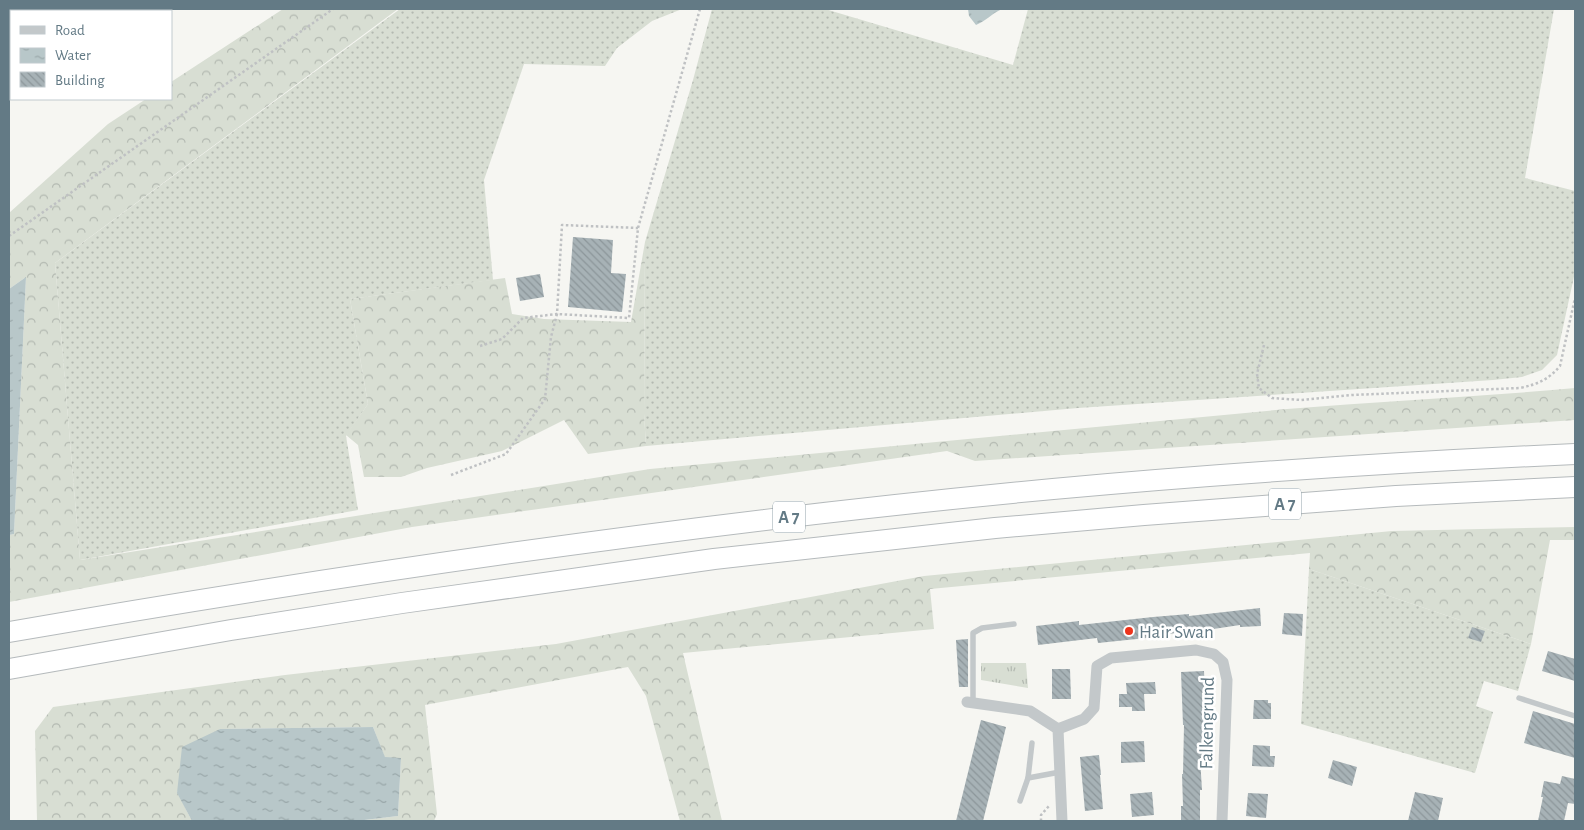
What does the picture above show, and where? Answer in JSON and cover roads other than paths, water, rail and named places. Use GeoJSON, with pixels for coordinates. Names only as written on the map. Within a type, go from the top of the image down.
{"type":"FeatureCollection","features":[{"type":"Feature","properties":{"kind":"highway","name":"A 7"},"geometry":{"type":"LineString","coordinates":[[9,632],[398,569],[770,519],[1031,491],[1156,480],[1400,462],[1575,454]]}},
{"type":"Feature","properties":{"kind":"highway","name":"A 7"},"geometry":{"type":"LineString","coordinates":[[9,669],[231,630],[714,559],[995,528],[1135,516],[1396,496],[1575,487]]}},
{"type":"Feature","properties":{"kind":"street","name":"Falkengrund"},"geometry":{"type":"LineString","coordinates":[[1058,729],[1084,719],[1094,708],[1097,666],[1111,658],[1196,650],[1214,654],[1223,662],[1227,680],[1222,821]]}},
{"type":"Feature","properties":{"kind":"street"},"geometry":{"type":"LineString","coordinates":[[970,702],[1030,711],[1058,729],[1062,821]]}},
{"type":"Feature","properties":{"kind":"lane"},"geometry":{"type":"LineString","coordinates":[[970,702],[973,633],[982,628],[1014,624]]}},
{"type":"Feature","properties":{"kind":"lane"},"geometry":{"type":"LineString","coordinates":[[1519,698],[1575,716]]}},
{"type":"Feature","properties":{"kind":"lane"},"geometry":{"type":"LineString","coordinates":[[1020,801],[1028,778],[1032,743]]}},
{"type":"Feature","properties":{"kind":"lane"},"geometry":{"type":"LineString","coordinates":[[1028,778],[1060,772]]}},
{"type":"Feature","properties":{"kind":"water"},"geometry":{"type":"Polygon","coordinates":[[[968,9],[1002,9],[976,25],[969,16],[968,9]]]}},
{"type":"Feature","properties":{"kind":"water"},"geometry":{"type":"Polygon","coordinates":[[[26,277],[14,534],[9,535],[9,289],[26,277]]]}},
{"type":"Feature","properties":{"kind":"water"},"geometry":{"type":"Polygon","coordinates":[[[373,727],[385,757],[401,758],[398,816],[356,821],[192,821],[177,793],[182,747],[220,729],[373,727]]]}},
{"type":"Feature","properties":{"kind":"place","name":"Hair Swan"},"geometry":{"type":"Point","coordinates":[1129,631]}}]}
